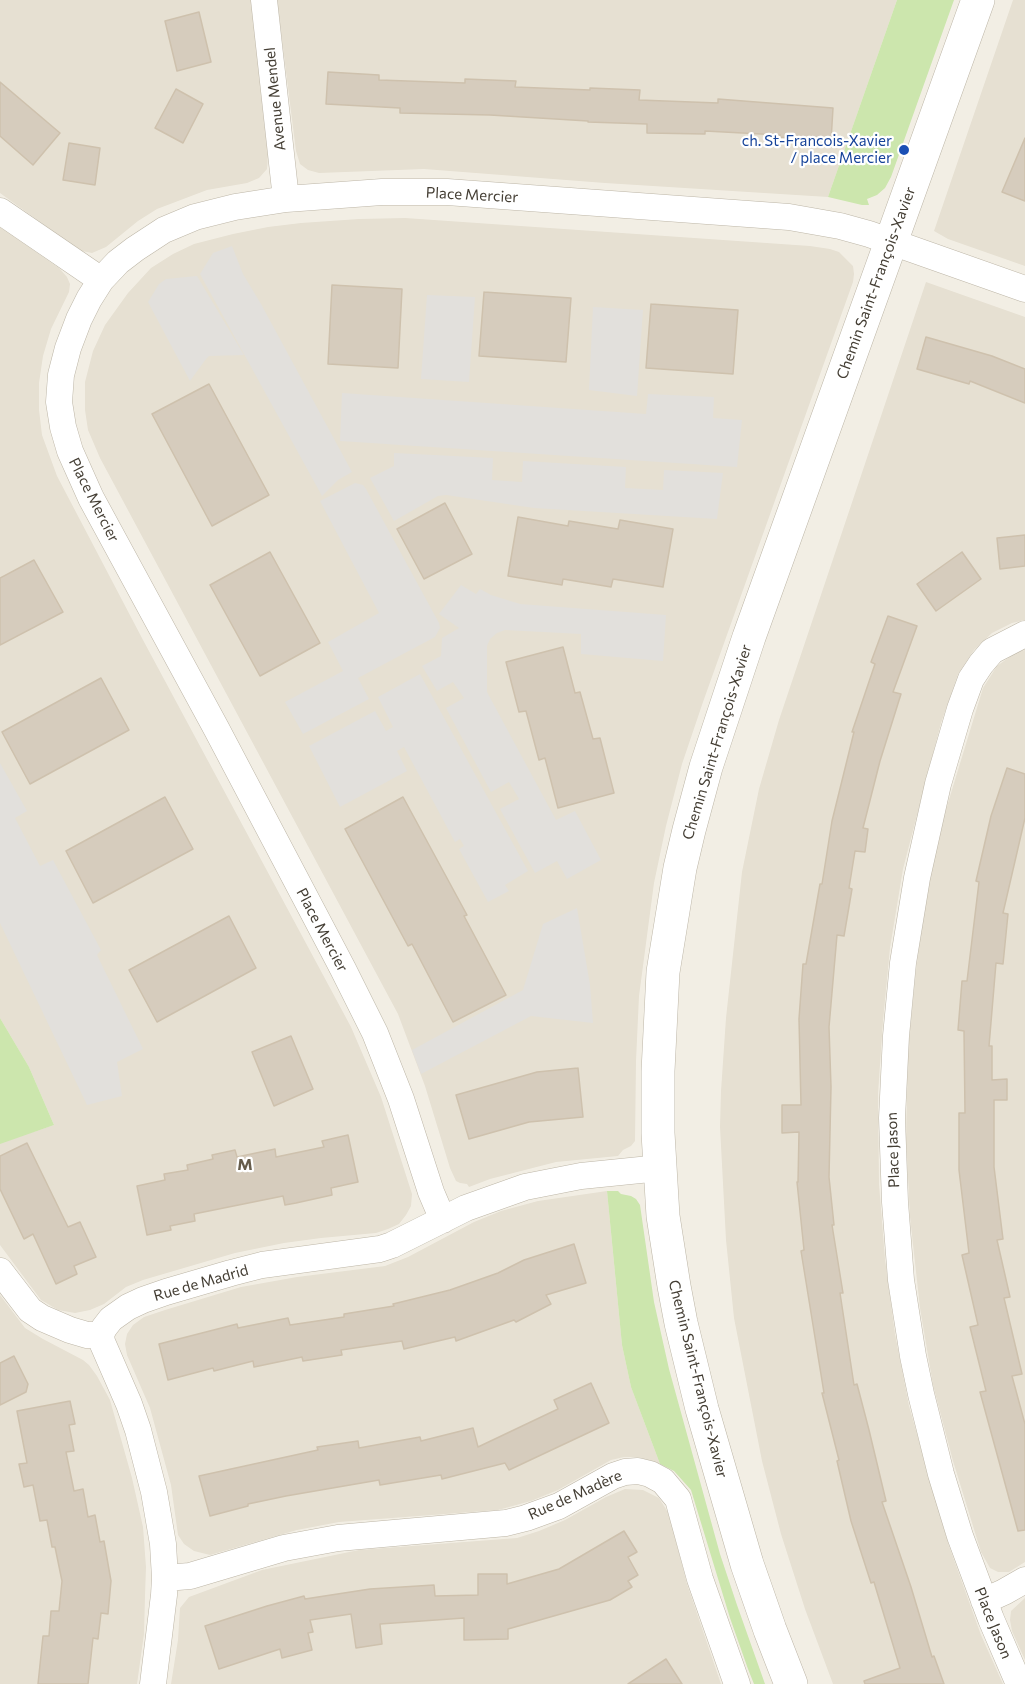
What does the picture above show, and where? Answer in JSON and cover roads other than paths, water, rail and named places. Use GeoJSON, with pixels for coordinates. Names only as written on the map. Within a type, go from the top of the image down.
{"type":"FeatureCollection","features":[{"type":"Feature","properties":{"kind":"street","name":"Avenue Mendel"},"geometry":{"type":"LineString","coordinates":[[264,0],[286,199]]}},
{"type":"Feature","properties":{"kind":"street","name":"Chemin Saint-François-Xavier"},"geometry":{"type":"LineString","coordinates":[[791,1684],[747,1564],[694,1375],[674,1286],[663,1216],[660,1168],[658,1071],[663,972],[673,904],[706,767],[749,637],[978,0]]}},
{"type":"Feature","properties":{"kind":"street","name":"Place Mercier"},"geometry":{"type":"LineString","coordinates":[[443,1220],[431,1192],[401,1099],[375,1033],[216,728],[91,498],[70,451],[59,402],[61,375],[68,348],[88,299],[101,280],[118,262],[145,241],[180,223],[212,212],[286,199],[382,192],[447,192],[789,217],[840,226],[891,241],[1025,289]]}},
{"type":"Feature","properties":{"kind":"street"},"geometry":{"type":"LineString","coordinates":[[0,211],[101,280]]}},
{"type":"Feature","properties":{"kind":"street","name":"Place Jason"},"geometry":{"type":"LineString","coordinates":[[1019,1684],[984,1601],[947,1494],[912,1356],[898,1238],[893,1161],[893,1076],[901,983],[910,916],[926,832],[948,748],[971,679],[981,664],[992,651],[1025,634]]}},
{"type":"Feature","properties":{"kind":"street","name":"Rue de Madrid"},"geometry":{"type":"LineString","coordinates":[[101,1335],[111,1319],[128,1307],[201,1281],[262,1265],[380,1249],[405,1240],[480,1202],[544,1183],[581,1176],[660,1168]]}},
{"type":"Feature","properties":{"kind":"street"},"geometry":{"type":"LineString","coordinates":[[0,1271],[30,1310],[42,1318],[87,1335],[101,1335],[129,1404],[146,1459],[163,1544],[165,1578],[162,1621],[153,1684]]}},
{"type":"Feature","properties":{"kind":"street","name":"Rue de Madère"},"geometry":{"type":"LineString","coordinates":[[165,1578],[190,1576],[284,1548],[338,1538],[507,1522],[526,1518],[559,1506],[612,1476],[638,1471],[663,1481],[678,1499],[700,1579],[737,1684]]}},
{"type":"Feature","properties":{"kind":"street"},"geometry":{"type":"LineString","coordinates":[[984,1601],[1025,1580]]}},
{"type":"Feature","properties":{"kind":"place","name":"ch. St-Francois-Xavier / place Mercier"},"geometry":{"type":"Point","coordinates":[904,150]}},
{"type":"Feature","properties":{"kind":"district","name":"M"},"geometry":{"type":"Point","coordinates":[245,1165]}}]}
